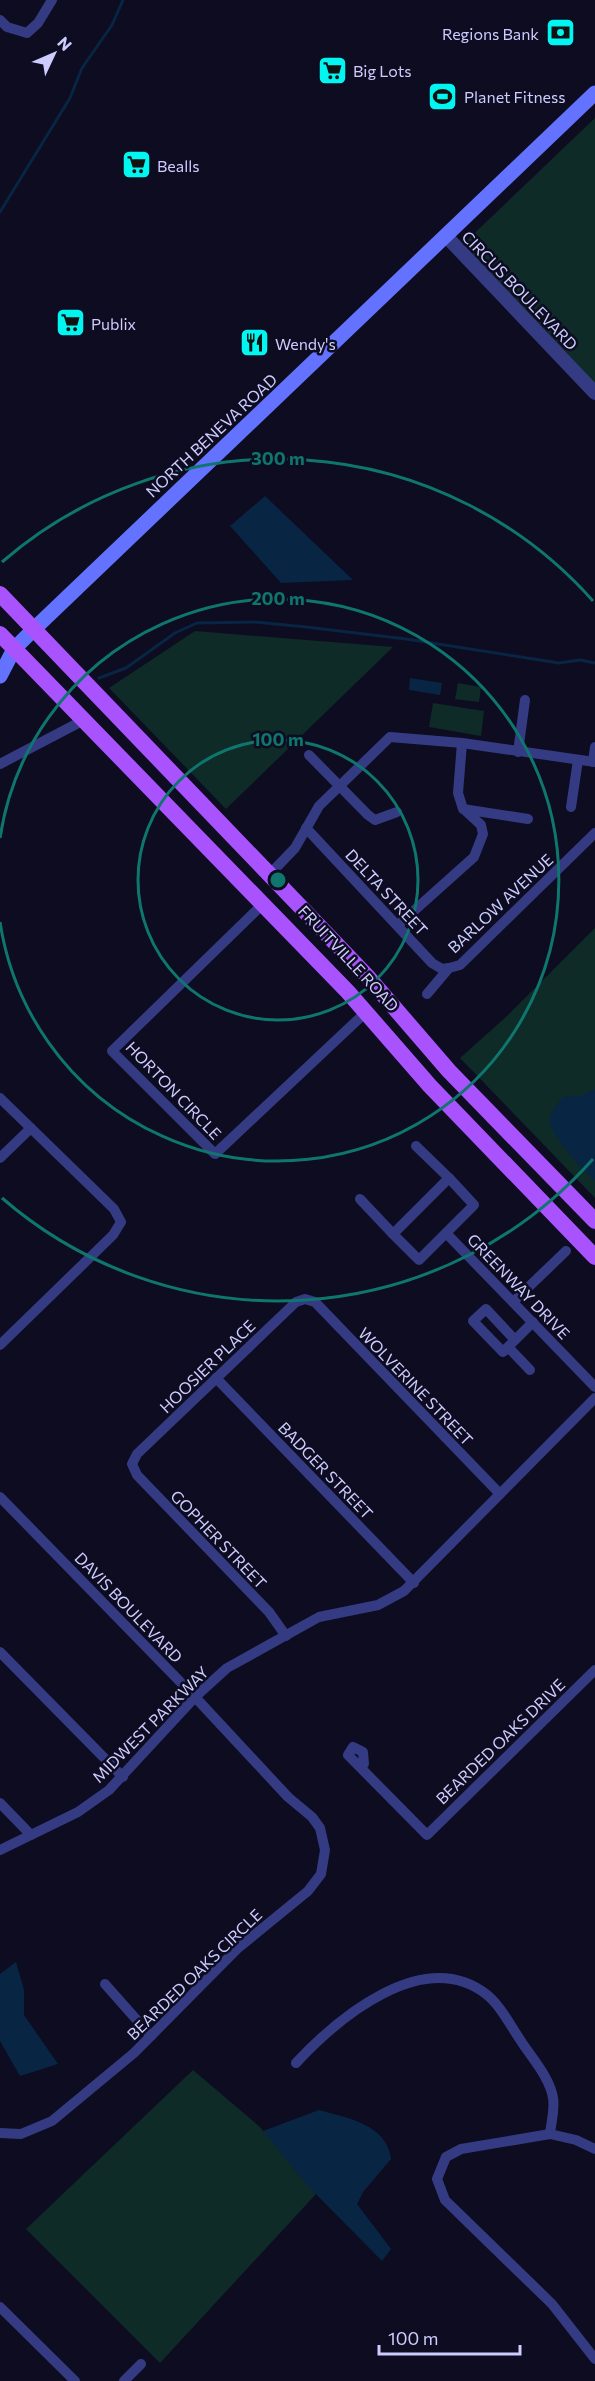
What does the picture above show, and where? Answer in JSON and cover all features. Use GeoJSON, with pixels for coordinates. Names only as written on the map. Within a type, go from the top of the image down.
{"type":"FeatureCollection","features":[{"type":"Feature","properties":{"kind":"main road","name":"NORTH BENEVA ROAD"},"geometry":{"type":"LineString","coordinates":[[0,676],[7,651],[34,629],[595,93]]}},
{"type":"Feature","properties":{"kind":"main road","name":"FRUITVILLE ROAD"},"geometry":{"type":"LineString","coordinates":[[0,594],[317,923],[450,1071],[595,1221]]}},
{"type":"Feature","properties":{"kind":"main road","name":"FRUITVILLE ROAD"},"geometry":{"type":"LineString","coordinates":[[0,634],[7,651],[84,720],[220,860],[366,1012],[430,1086],[595,1257]]}},
{"type":"Feature","properties":{"kind":"main road"},"geometry":{"type":"LineString","coordinates":[[220,860],[270,874]]}},
{"type":"Feature","properties":{"kind":"main road"},"geometry":{"type":"LineString","coordinates":[[262,904],[317,923]]}},
{"type":"Feature","properties":{"kind":"street"},"geometry":{"type":"LineString","coordinates":[[0,20],[6,27],[27,33],[38,23],[52,0]]}},
{"type":"Feature","properties":{"kind":"street","name":"CIRCUS BOULEVARD"},"geometry":{"type":"LineString","coordinates":[[446,236],[595,393]]}},
{"type":"Feature","properties":{"kind":"street"},"geometry":{"type":"LineString","coordinates":[[518,752],[525,700]]}},
{"type":"Feature","properties":{"kind":"street"},"geometry":{"type":"LineString","coordinates":[[0,764],[84,720]]}},
{"type":"Feature","properties":{"kind":"street"},"geometry":{"type":"LineString","coordinates":[[270,874],[295,848],[319,806],[390,737],[462,744],[594,762],[595,747]]}},
{"type":"Feature","properties":{"kind":"street"},"geometry":{"type":"LineString","coordinates":[[398,925],[474,857],[483,834],[481,825],[462,807],[458,793],[462,744]]}},
{"type":"Feature","properties":{"kind":"street"},"geometry":{"type":"LineString","coordinates":[[309,755],[375,820],[397,812]]}},
{"type":"Feature","properties":{"kind":"street"},"geometry":{"type":"LineString","coordinates":[[571,807],[578,760]]}},
{"type":"Feature","properties":{"kind":"street"},"geometry":{"type":"LineString","coordinates":[[466,811],[528,819]]}},
{"type":"Feature","properties":{"kind":"street","name":"DELTA STREET"},"geometry":{"type":"LineString","coordinates":[[306,828],[432,963],[442,969],[449,968]]}},
{"type":"Feature","properties":{"kind":"street","name":"BARLOW AVENUE"},"geometry":{"type":"LineString","coordinates":[[427,994],[449,968],[460,965],[595,833]]}},
{"type":"Feature","properties":{"kind":"street","name":"HORTON CIRCLE"},"geometry":{"type":"LineString","coordinates":[[262,904],[112,1051],[215,1154],[366,1012]]}},
{"type":"Feature","properties":{"kind":"street"},"geometry":{"type":"LineString","coordinates":[[0,1098],[114,1209],[119,1226],[126,1238]]}},
{"type":"Feature","properties":{"kind":"street"},"geometry":{"type":"LineString","coordinates":[[0,1158],[31,1128]]}},
{"type":"Feature","properties":{"kind":"street"},"geometry":{"type":"LineString","coordinates":[[360,1199],[419,1260],[474,1205],[416,1146]]}},
{"type":"Feature","properties":{"kind":"street"},"geometry":{"type":"LineString","coordinates":[[393,1234],[449,1178]]}},
{"type":"Feature","properties":{"kind":"street"},"geometry":{"type":"LineString","coordinates":[[0,1345],[119,1226]]}},
{"type":"Feature","properties":{"kind":"street","name":"GREENWAY DRIVE"},"geometry":{"type":"LineString","coordinates":[[446,1233],[595,1387]]}},
{"type":"Feature","properties":{"kind":"street"},"geometry":{"type":"LineString","coordinates":[[513,1302],[566,1251]]}},
{"type":"Feature","properties":{"kind":"street","name":"HOOSIER PLACE"},"geometry":{"type":"LineString","coordinates":[[132,1464],[137,1454],[296,1302],[309,1300]]}},
{"type":"Feature","properties":{"kind":"street","name":"WOLVERINE STREET"},"geometry":{"type":"LineString","coordinates":[[309,1300],[500,1494]]}},
{"type":"Feature","properties":{"kind":"street"},"geometry":{"type":"LineString","coordinates":[[530,1371],[512,1343],[533,1322]]}},
{"type":"Feature","properties":{"kind":"street","name":"BADGER STREET"},"geometry":{"type":"LineString","coordinates":[[216,1378],[414,1583]]}},
{"type":"Feature","properties":{"kind":"street","name":"MIDWEST PARKWAY"},"geometry":{"type":"LineString","coordinates":[[0,1850],[86,1806],[123,1777],[195,1697],[227,1668],[319,1617],[378,1605],[414,1583],[595,1398]]}},
{"type":"Feature","properties":{"kind":"street","name":"GOPHER STREET"},"geometry":{"type":"LineString","coordinates":[[132,1464],[137,1475],[269,1612],[286,1636]]}},
{"type":"Feature","properties":{"kind":"street","name":"DAVIS BOULEVARD"},"geometry":{"type":"LineString","coordinates":[[0,1497],[195,1697],[284,1793]]}},
{"type":"Feature","properties":{"kind":"street"},"geometry":{"type":"LineString","coordinates":[[0,1652],[123,1777]]}},
{"type":"Feature","properties":{"kind":"street","name":"BEARDED OAKS DRIVE"},"geometry":{"type":"LineString","coordinates":[[361,1767],[427,1834],[595,1670]]}},
{"type":"Feature","properties":{"kind":"street","name":"BEARDED OAKS CIRCLE"},"geometry":{"type":"LineString","coordinates":[[0,2133],[21,2134],[52,2121],[151,2036],[237,1950],[309,1891],[321,1874],[325,1850],[320,1828],[306,1811],[284,1793]]}},
{"type":"Feature","properties":{"kind":"street"},"geometry":{"type":"LineString","coordinates":[[0,1803],[31,1835]]}},
{"type":"Feature","properties":{"kind":"street"},"geometry":{"type":"LineString","coordinates":[[296,2063],[327,2031],[375,1998],[417,1981],[444,1979],[459,1981],[477,1989],[495,2003],[547,2081],[553,2098],[550,2134]]}},
{"type":"Feature","properties":{"kind":"street"},"geometry":{"type":"LineString","coordinates":[[105,1984],[151,2036]]}},
{"type":"Feature","properties":{"kind":"street"},"geometry":{"type":"LineString","coordinates":[[595,2149],[576,2140],[550,2134],[454,2151],[442,2163],[438,2186],[445,2200],[527,2279],[595,2359]]}},
{"type":"Feature","properties":{"kind":"street"},"geometry":{"type":"LineString","coordinates":[[0,2307],[75,2381]]}},
{"type":"Feature","properties":{"kind":"street"},"geometry":{"type":"LineString","coordinates":[[124,2381],[141,2364]]}},
{"type":"Feature","properties":{"kind":"green space"},"geometry":{"type":"Polygon","coordinates":[[[595,118],[595,385],[462,245],[595,118]]]}},
{"type":"Feature","properties":{"kind":"green space"},"geometry":{"type":"Polygon","coordinates":[[[195,631],[393,647],[226,809],[109,688],[195,631]]]}},
{"type":"Feature","properties":{"kind":"green space"},"geometry":{"type":"Polygon","coordinates":[[[458,683],[481,687],[479,702],[455,699],[458,683]]]}},
{"type":"Feature","properties":{"kind":"green space"},"geometry":{"type":"Polygon","coordinates":[[[433,703],[484,711],[481,736],[429,727],[433,703]]]}},
{"type":"Feature","properties":{"kind":"green space"},"geometry":{"type":"Polygon","coordinates":[[[595,928],[595,1198],[460,1058],[507,1016],[595,928]]]}},
{"type":"Feature","properties":{"kind":"green space"},"geometry":{"type":"Polygon","coordinates":[[[193,2070],[260,2127],[316,2194],[160,2363],[26,2229],[193,2070]]]}},
{"type":"Feature","properties":{"kind":"water"},"geometry":{"type":"Polygon","coordinates":[[[265,496],[353,580],[281,583],[230,526],[265,496]]]}},
{"type":"Feature","properties":{"kind":"water"},"geometry":{"type":"Polygon","coordinates":[[[410,678],[442,683],[440,695],[409,690],[410,678]]]}},
{"type":"Feature","properties":{"kind":"water"},"geometry":{"type":"Polygon","coordinates":[[[595,1089],[595,1180],[577,1164],[553,1131],[550,1118],[553,1110],[564,1097],[581,1096],[595,1089]]]}},
{"type":"Feature","properties":{"kind":"water"},"geometry":{"type":"Polygon","coordinates":[[[16,1962],[24,1990],[24,2015],[58,2064],[20,2076],[0,2041],[0,1974],[16,1962]]]}},
{"type":"Feature","properties":{"kind":"water"},"geometry":{"type":"Polygon","coordinates":[[[319,2110],[364,2124],[374,2130],[388,2147],[391,2159],[363,2192],[357,2204],[391,2249],[382,2261],[306,2184],[263,2131],[319,2110]]]}},
{"type":"Feature","properties":{"kind":"waterway"},"geometry":{"type":"LineString","coordinates":[[0,212],[70,98],[82,68],[112,25],[123,0]]}},
{"type":"Feature","properties":{"kind":"waterway"},"geometry":{"type":"LineString","coordinates":[[99,678],[126,668],[175,633],[197,623],[255,622],[306,627],[406,639],[559,663],[580,660],[595,663]]}},
{"type":"Feature","properties":{"kind":"place","name":"Regions Bank"},"geometry":{"type":"Point","coordinates":[560,33]}},
{"type":"Feature","properties":{"kind":"place","name":"Big Lots"},"geometry":{"type":"Point","coordinates":[332,70]}},
{"type":"Feature","properties":{"kind":"place","name":"Planet Fitness"},"geometry":{"type":"Point","coordinates":[443,96]}},
{"type":"Feature","properties":{"kind":"place","name":"Bealls"},"geometry":{"type":"Point","coordinates":[136,165]}},
{"type":"Feature","properties":{"kind":"place","name":"Publix"},"geometry":{"type":"Point","coordinates":[70,323]}},
{"type":"Feature","properties":{"kind":"place","name":"Wendy's"},"geometry":{"type":"Point","coordinates":[254,343]}}]}
